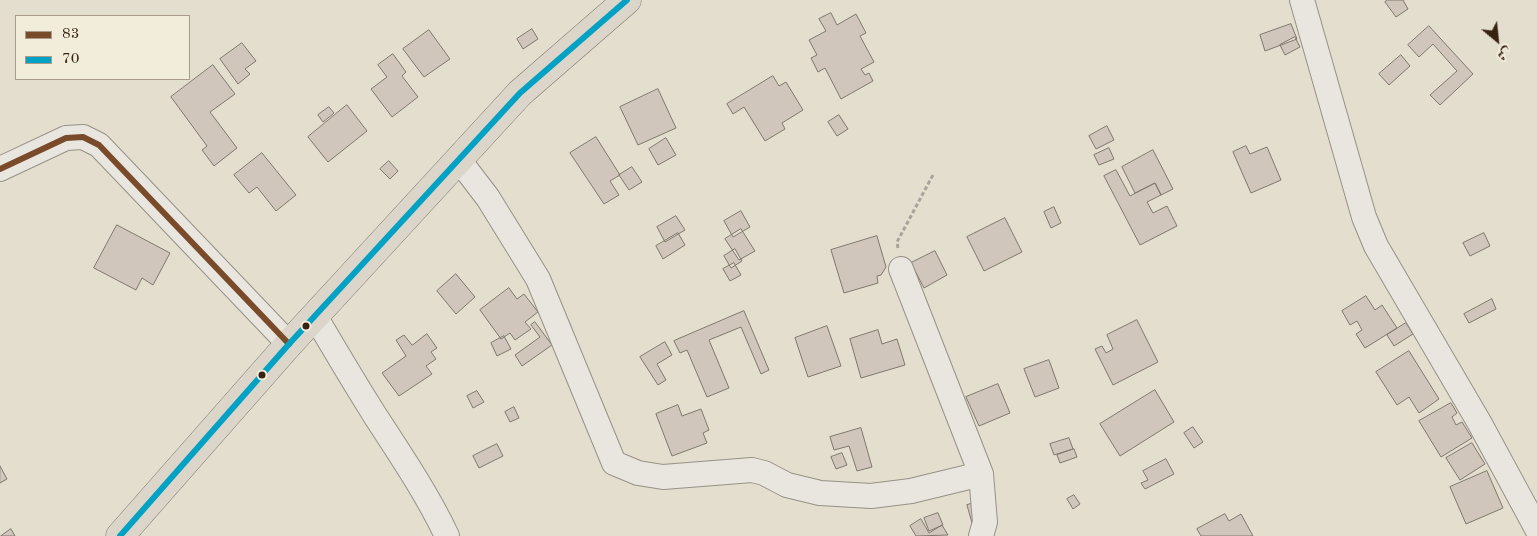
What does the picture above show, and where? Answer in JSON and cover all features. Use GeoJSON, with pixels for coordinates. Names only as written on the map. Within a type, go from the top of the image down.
{"type":"FeatureCollection","features":[{"type":"Feature","properties":{"kind":"main road"},"geometry":{"type":"LineString","coordinates":[[120,536],[289,344],[520,93],[627,0]]}},
{"type":"Feature","properties":{"kind":"street"},"geometry":{"type":"LineString","coordinates":[[1302,0],[1364,217],[1376,246],[1479,422],[1537,529]]}},
{"type":"Feature","properties":{"kind":"street"},"geometry":{"type":"LineString","coordinates":[[0,169],[66,138],[84,137],[99,145],[289,344]]}},
{"type":"Feature","properties":{"kind":"street"},"geometry":{"type":"LineString","coordinates":[[459,160],[488,198],[538,279],[614,463],[638,473],[663,478],[752,470],[764,473],[788,485],[820,494],[871,496],[910,491],[981,474]]}},
{"type":"Feature","properties":{"kind":"street"},"geometry":{"type":"LineString","coordinates":[[901,269],[981,474],[985,522],[980,536]]}},
{"type":"Feature","properties":{"kind":"street"},"geometry":{"type":"LineString","coordinates":[[315,316],[375,416],[416,477],[433,506],[447,536]]}},
{"type":"Feature","properties":{"kind":"path"},"geometry":{"type":"LineString","coordinates":[[901,269],[897,242],[934,174]]}},
{"type":"Feature","properties":{"kind":"building"},"geometry":{"type":"Polygon","coordinates":[[[1388,0],[1403,0],[1408,9],[1396,17],[1385,2],[1388,0]]]}},
{"type":"Feature","properties":{"kind":"building"},"geometry":{"type":"Polygon","coordinates":[[[831,13],[837,25],[856,14],[866,33],[860,36],[874,62],[861,69],[865,75],[869,73],[873,81],[841,99],[825,68],[818,72],[811,58],[817,55],[809,40],[826,31],[819,19],[831,13]]]}},
{"type":"Feature","properties":{"kind":"building"},"geometry":{"type":"Polygon","coordinates":[[[1291,24],[1297,39],[1265,51],[1260,35],[1291,24]]]}},
{"type":"Feature","properties":{"kind":"building"},"geometry":{"type":"Polygon","coordinates":[[[1429,26],[1473,74],[1440,105],[1430,95],[1457,71],[1433,44],[1419,57],[1408,45],[1429,26]]]}},
{"type":"Feature","properties":{"kind":"building"},"geometry":{"type":"Polygon","coordinates":[[[532,29],[538,39],[523,49],[517,39],[532,29]]]}},
{"type":"Feature","properties":{"kind":"building"},"geometry":{"type":"Polygon","coordinates":[[[429,30],[450,59],[424,77],[403,49],[429,30]]]}},
{"type":"Feature","properties":{"kind":"building"},"geometry":{"type":"Polygon","coordinates":[[[1295,37],[1300,47],[1285,55],[1280,45],[1295,37]]]}},
{"type":"Feature","properties":{"kind":"building"},"geometry":{"type":"Polygon","coordinates":[[[242,43],[256,61],[245,69],[250,74],[238,84],[220,59],[242,43]]]}},
{"type":"Feature","properties":{"kind":"building"},"geometry":{"type":"Polygon","coordinates":[[[393,54],[406,72],[402,76],[418,97],[392,117],[371,89],[387,77],[378,65],[393,54]]]}},
{"type":"Feature","properties":{"kind":"building"},"geometry":{"type":"Polygon","coordinates":[[[1401,55],[1410,66],[1389,85],[1379,74],[1401,55]]]}},
{"type":"Feature","properties":{"kind":"building"},"geometry":{"type":"Polygon","coordinates":[[[213,65],[235,94],[210,112],[237,148],[214,166],[202,150],[207,146],[171,97],[213,65]]]}},
{"type":"Feature","properties":{"kind":"building"},"geometry":{"type":"Polygon","coordinates":[[[773,76],[779,86],[786,82],[803,110],[782,123],[785,129],[765,141],[744,107],[733,114],[727,104],[773,76]]]}},
{"type":"Feature","properties":{"kind":"building"},"geometry":{"type":"Polygon","coordinates":[[[658,89],[676,128],[638,145],[620,107],[658,89]]]}},
{"type":"Feature","properties":{"kind":"building"},"geometry":{"type":"Polygon","coordinates":[[[347,105],[367,131],[328,162],[308,137],[347,105]]]}},
{"type":"Feature","properties":{"kind":"building"},"geometry":{"type":"Polygon","coordinates":[[[329,107],[334,113],[323,122],[318,115],[329,107]]]}},
{"type":"Feature","properties":{"kind":"building"},"geometry":{"type":"Polygon","coordinates":[[[839,115],[848,129],[837,136],[828,122],[839,115]]]}},
{"type":"Feature","properties":{"kind":"building"},"geometry":{"type":"Polygon","coordinates":[[[1107,126],[1114,140],[1096,149],[1089,136],[1107,126]]]}},
{"type":"Feature","properties":{"kind":"building"},"geometry":{"type":"Polygon","coordinates":[[[596,137],[620,175],[610,181],[619,195],[604,204],[570,153],[596,137]]]}},
{"type":"Feature","properties":{"kind":"building"},"geometry":{"type":"Polygon","coordinates":[[[666,138],[676,155],[658,165],[649,149],[666,138]]]}},
{"type":"Feature","properties":{"kind":"building"},"geometry":{"type":"Polygon","coordinates":[[[1246,146],[1250,154],[1267,147],[1281,180],[1251,193],[1233,152],[1246,146]]]}},
{"type":"Feature","properties":{"kind":"building"},"geometry":{"type":"Polygon","coordinates":[[[1109,148],[1114,159],[1099,165],[1094,155],[1109,148]]]}},
{"type":"Feature","properties":{"kind":"building"},"geometry":{"type":"Polygon","coordinates":[[[1153,150],[1173,189],[1161,195],[1155,183],[1135,193],[1122,167],[1153,150]]]}},
{"type":"Feature","properties":{"kind":"building"},"geometry":{"type":"Polygon","coordinates":[[[262,153],[296,195],[276,211],[257,187],[249,193],[234,175],[262,153]]]}},
{"type":"Feature","properties":{"kind":"building"},"geometry":{"type":"Polygon","coordinates":[[[389,161],[398,171],[390,179],[380,169],[389,161]]]}},
{"type":"Feature","properties":{"kind":"building"},"geometry":{"type":"Polygon","coordinates":[[[632,167],[642,182],[629,190],[619,175],[632,167]]]}},
{"type":"Feature","properties":{"kind":"building"},"geometry":{"type":"Polygon","coordinates":[[[1116,170],[1130,196],[1155,183],[1161,195],[1147,202],[1153,213],[1167,206],[1177,226],[1140,245],[1104,176],[1116,170]]]}},
{"type":"Feature","properties":{"kind":"building"},"geometry":{"type":"Polygon","coordinates":[[[1054,207],[1061,223],[1051,228],[1044,212],[1054,207]]]}},
{"type":"Feature","properties":{"kind":"building"},"geometry":{"type":"Polygon","coordinates":[[[741,211],[750,227],[733,237],[724,221],[741,211]]]}},
{"type":"Feature","properties":{"kind":"building"},"geometry":{"type":"Polygon","coordinates":[[[676,216],[685,230],[665,242],[657,227],[676,216]]]}},
{"type":"Feature","properties":{"kind":"building"},"geometry":{"type":"Polygon","coordinates":[[[1005,218],[1022,252],[984,271],[967,237],[1005,218]]]}},
{"type":"Feature","properties":{"kind":"building"},"geometry":{"type":"Polygon","coordinates":[[[117,225],[170,253],[153,285],[142,278],[136,290],[94,268],[117,225]]]}},
{"type":"Feature","properties":{"kind":"building"},"geometry":{"type":"Polygon","coordinates":[[[741,229],[755,251],[739,260],[725,239],[741,229]]]}},
{"type":"Feature","properties":{"kind":"building"},"geometry":{"type":"Polygon","coordinates":[[[678,233],[685,245],[663,259],[656,246],[678,233]]]}},
{"type":"Feature","properties":{"kind":"building"},"geometry":{"type":"Polygon","coordinates":[[[1484,233],[1490,246],[1470,256],[1463,243],[1484,233]]]}},
{"type":"Feature","properties":{"kind":"building"},"geometry":{"type":"Polygon","coordinates":[[[877,236],[886,267],[881,275],[877,276],[878,283],[844,293],[831,250],[877,236]]]}},
{"type":"Feature","properties":{"kind":"building"},"geometry":{"type":"Polygon","coordinates":[[[735,249],[742,261],[731,268],[724,256],[735,249]]]}},
{"type":"Feature","properties":{"kind":"building"},"geometry":{"type":"Polygon","coordinates":[[[935,251],[947,275],[924,288],[911,263],[935,251]]]}},
{"type":"Feature","properties":{"kind":"building"},"geometry":{"type":"Polygon","coordinates":[[[734,263],[741,275],[730,281],[723,269],[734,263]]]}},
{"type":"Feature","properties":{"kind":"building"},"geometry":{"type":"Polygon","coordinates":[[[456,274],[475,297],[456,314],[437,291],[456,274]]]}},
{"type":"Feature","properties":{"kind":"building"},"geometry":{"type":"Polygon","coordinates":[[[509,288],[517,299],[524,294],[538,312],[525,322],[531,329],[515,340],[510,333],[501,339],[480,310],[509,288]]]}},
{"type":"Feature","properties":{"kind":"building"},"geometry":{"type":"Polygon","coordinates":[[[1366,296],[1375,310],[1382,305],[1397,328],[1365,348],[1356,334],[1362,330],[1357,321],[1350,325],[1342,311],[1366,296]]]}},
{"type":"Feature","properties":{"kind":"building"},"geometry":{"type":"Polygon","coordinates":[[[1492,299],[1496,309],[1469,323],[1464,314],[1492,299]]]}},
{"type":"Feature","properties":{"kind":"building"},"geometry":{"type":"Polygon","coordinates":[[[744,311],[769,370],[761,374],[741,327],[709,340],[729,388],[707,397],[687,350],[680,353],[674,341],[744,311]]]}},
{"type":"Feature","properties":{"kind":"building"},"geometry":{"type":"Polygon","coordinates":[[[1137,320],[1158,362],[1113,385],[1095,349],[1102,346],[1106,353],[1113,349],[1107,335],[1137,320]]]}},
{"type":"Feature","properties":{"kind":"building"},"geometry":{"type":"Polygon","coordinates":[[[535,322],[552,345],[522,366],[515,355],[540,337],[531,325],[535,322]]]}},
{"type":"Feature","properties":{"kind":"building"},"geometry":{"type":"Polygon","coordinates":[[[1406,323],[1413,334],[1394,346],[1387,335],[1406,323]]]}},
{"type":"Feature","properties":{"kind":"building"},"geometry":{"type":"Polygon","coordinates":[[[827,326],[841,366],[808,377],[795,338],[827,326]]]}},
{"type":"Feature","properties":{"kind":"building"},"geometry":{"type":"Polygon","coordinates":[[[878,330],[882,344],[897,339],[905,365],[861,378],[850,339],[878,330]]]}},
{"type":"Feature","properties":{"kind":"building"},"geometry":{"type":"Polygon","coordinates":[[[427,334],[437,348],[431,352],[436,359],[426,366],[432,374],[399,396],[382,373],[406,356],[396,340],[404,335],[412,345],[427,334]]]}},
{"type":"Feature","properties":{"kind":"building"},"geometry":{"type":"Polygon","coordinates":[[[504,336],[511,349],[497,356],[491,343],[504,336]]]}},
{"type":"Feature","properties":{"kind":"building"},"geometry":{"type":"Polygon","coordinates":[[[665,342],[672,355],[657,364],[666,380],[658,385],[640,357],[665,342]]]}},
{"type":"Feature","properties":{"kind":"building"},"geometry":{"type":"Polygon","coordinates":[[[1409,351],[1439,399],[1419,413],[1409,397],[1397,405],[1376,372],[1409,351]]]}},
{"type":"Feature","properties":{"kind":"building"},"geometry":{"type":"Polygon","coordinates":[[[1049,360],[1059,388],[1035,397],[1024,369],[1049,360]]]}},
{"type":"Feature","properties":{"kind":"building"},"geometry":{"type":"Polygon","coordinates":[[[998,384],[1010,413],[979,426],[966,397],[998,384]]]}},
{"type":"Feature","properties":{"kind":"building"},"geometry":{"type":"Polygon","coordinates":[[[1155,390],[1174,422],[1120,456],[1100,424],[1155,390]]]}},
{"type":"Feature","properties":{"kind":"building"},"geometry":{"type":"Polygon","coordinates":[[[477,391],[484,402],[473,408],[467,396],[477,391]]]}},
{"type":"Feature","properties":{"kind":"building"},"geometry":{"type":"Polygon","coordinates":[[[1451,403],[1457,413],[1452,417],[1456,425],[1462,422],[1472,438],[1441,457],[1419,421],[1451,403]]]}},
{"type":"Feature","properties":{"kind":"building"},"geometry":{"type":"Polygon","coordinates":[[[678,405],[682,416],[701,409],[709,430],[703,433],[707,443],[672,456],[656,414],[678,405]]]}},
{"type":"Feature","properties":{"kind":"building"},"geometry":{"type":"Polygon","coordinates":[[[514,407],[519,418],[510,422],[505,412],[514,407]]]}},
{"type":"Feature","properties":{"kind":"building"},"geometry":{"type":"Polygon","coordinates":[[[1193,427],[1203,442],[1194,448],[1184,433],[1193,427]]]}},
{"type":"Feature","properties":{"kind":"building"},"geometry":{"type":"Polygon","coordinates":[[[861,428],[872,467],[857,471],[849,446],[834,450],[830,437],[861,428]]]}},
{"type":"Feature","properties":{"kind":"building"},"geometry":{"type":"Polygon","coordinates":[[[1069,438],[1073,449],[1054,455],[1050,444],[1069,438]]]}},
{"type":"Feature","properties":{"kind":"building"},"geometry":{"type":"Polygon","coordinates":[[[1472,443],[1485,464],[1460,480],[1446,458],[1472,443]]]}},
{"type":"Feature","properties":{"kind":"building"},"geometry":{"type":"Polygon","coordinates":[[[497,444],[503,456],[479,468],[473,456],[497,444]]]}},
{"type":"Feature","properties":{"kind":"building"},"geometry":{"type":"Polygon","coordinates":[[[1074,449],[1077,457],[1060,463],[1057,455],[1074,449]]]}},
{"type":"Feature","properties":{"kind":"building"},"geometry":{"type":"Polygon","coordinates":[[[842,453],[847,465],[836,469],[831,457],[842,453]]]}},
{"type":"Feature","properties":{"kind":"building"},"geometry":{"type":"Polygon","coordinates":[[[1166,459],[1174,474],[1145,489],[1141,483],[1148,480],[1143,471],[1166,459]]]}},
{"type":"Feature","properties":{"kind":"building"},"geometry":{"type":"Polygon","coordinates":[[[0,466],[7,479],[0,483],[0,466]]]}},
{"type":"Feature","properties":{"kind":"building"},"geometry":{"type":"Polygon","coordinates":[[[1487,471],[1503,508],[1466,524],[1450,487],[1487,471]]]}},
{"type":"Feature","properties":{"kind":"building"},"geometry":{"type":"Polygon","coordinates":[[[1074,495],[1080,504],[1073,509],[1067,499],[1074,495]]]}},
{"type":"Feature","properties":{"kind":"building"},"geometry":{"type":"Polygon","coordinates":[[[978,502],[983,520],[972,523],[967,505],[978,502]]]}},
{"type":"Feature","properties":{"kind":"building"},"geometry":{"type":"Polygon","coordinates":[[[938,513],[943,525],[929,531],[924,518],[938,513]]]}},
{"type":"Feature","properties":{"kind":"building"},"geometry":{"type":"Polygon","coordinates":[[[1225,514],[1229,521],[1241,514],[1253,536],[1201,536],[1197,529],[1225,514]]]}},
{"type":"Feature","properties":{"kind":"building"},"geometry":{"type":"Polygon","coordinates":[[[921,519],[929,533],[942,525],[948,535],[916,536],[910,526],[921,519]]]}},
{"type":"Feature","properties":{"kind":"building"},"geometry":{"type":"Polygon","coordinates":[[[11,529],[15,536],[1,536],[11,529]]]}},
{"type":"Feature","properties":{"kind":"transit line","name":"70"},"geometry":{"type":"LineString","coordinates":[[120,536],[289,344],[520,93],[627,0]]}},
{"type":"Feature","properties":{"kind":"transit line","name":"83"},"geometry":{"type":"LineString","coordinates":[[0,169],[66,138],[83,137],[99,145],[289,344]]}}]}
